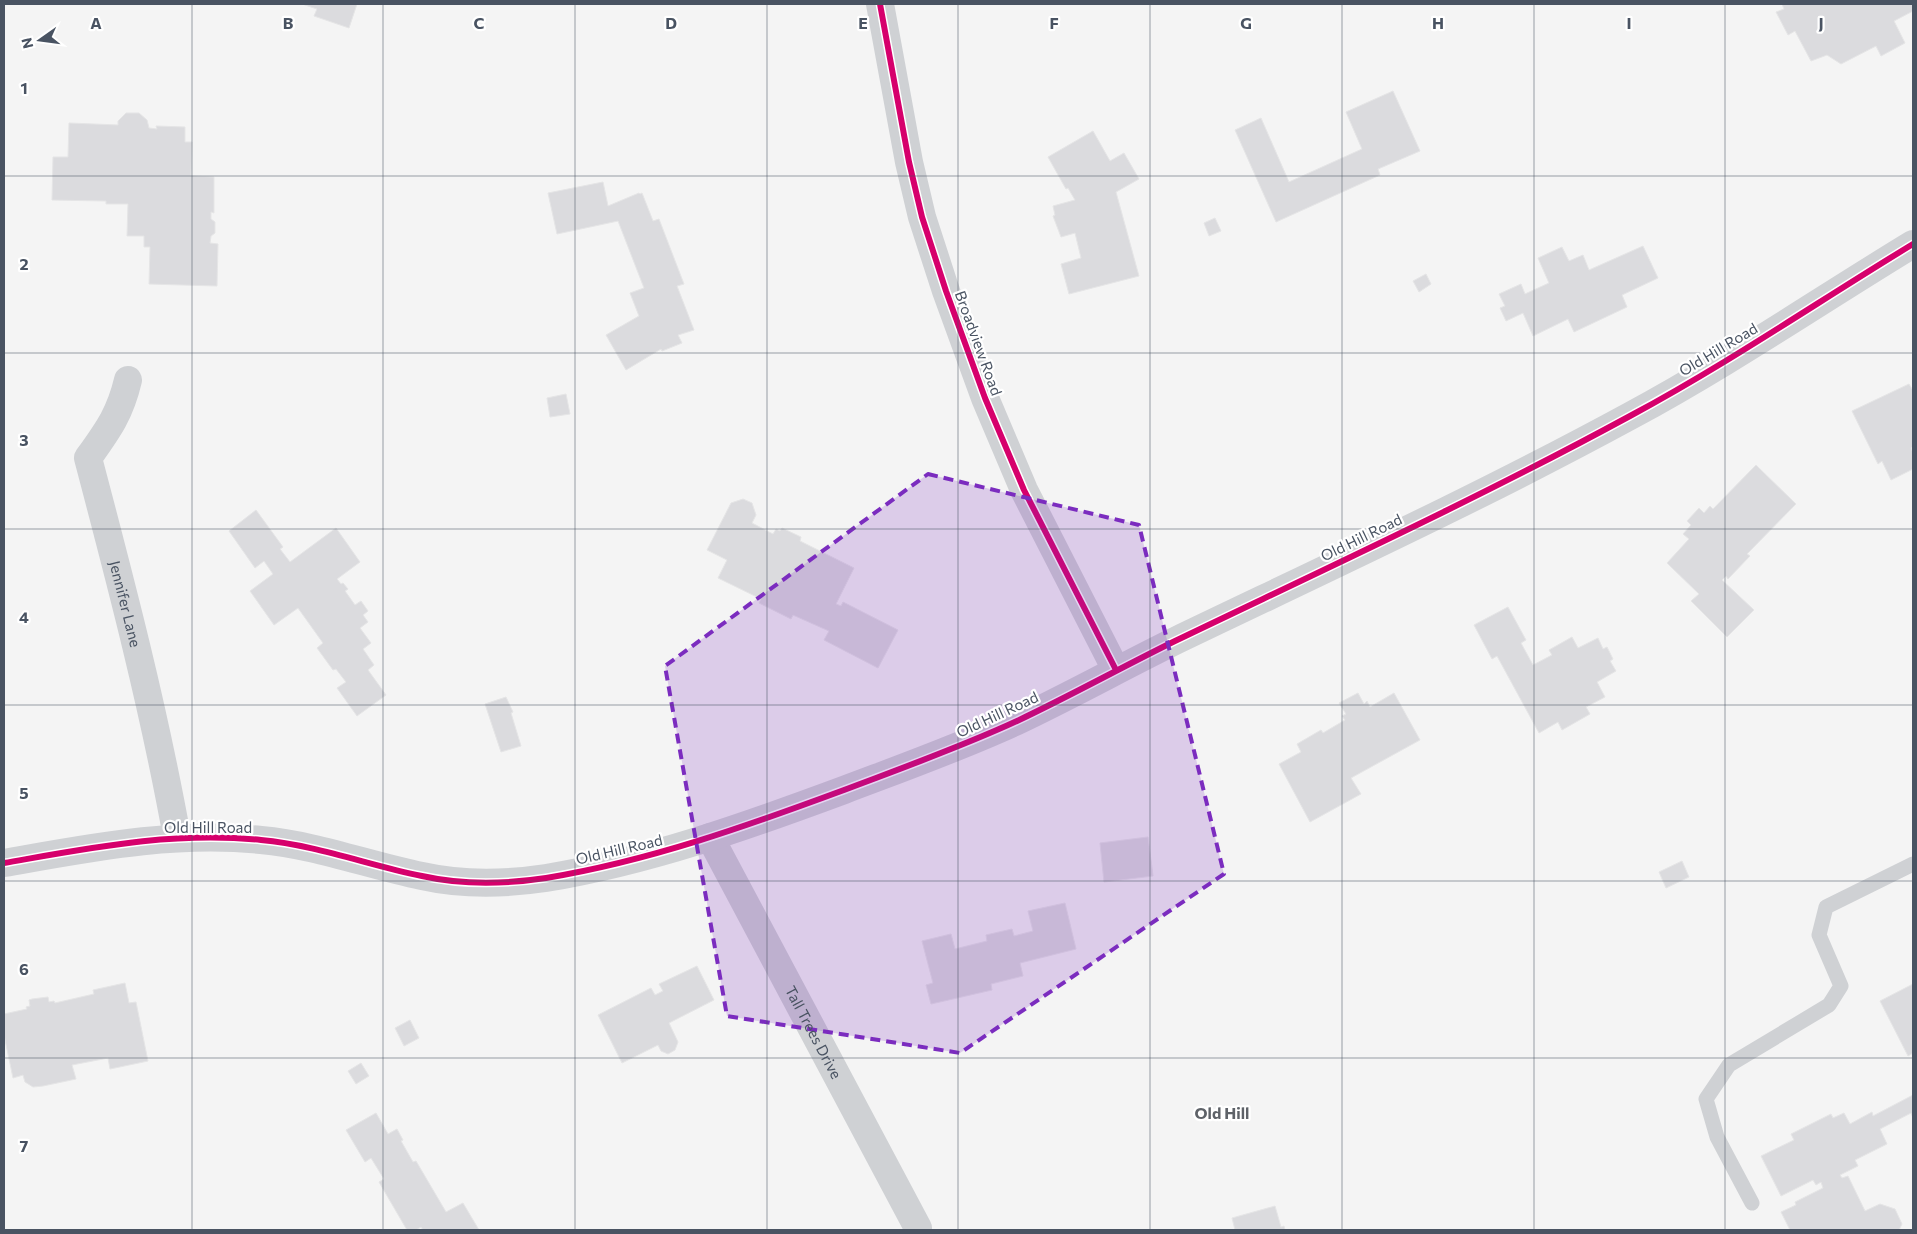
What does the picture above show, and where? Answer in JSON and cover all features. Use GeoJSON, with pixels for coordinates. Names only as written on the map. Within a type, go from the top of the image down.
{"type":"FeatureCollection","features":[{"type":"Feature","properties":{"kind":"street","name":"Broadview Road"},"geometry":{"type":"LineString","coordinates":[[880,4],[908,162],[922,216],[946,291],[985,398],[1024,490],[1116,670]]}},
{"type":"Feature","properties":{"kind":"street","name":"Old Hill Road"},"geometry":{"type":"LineString","coordinates":[[4,863],[106,846],[177,837],[218,837],[291,844],[426,877],[467,882],[492,882],[539,879],[584,871],[668,850],[710,837],[783,812],[962,745],[1019,720],[1116,670],[1540,464],[1635,414],[1730,358],[1913,244]]}},
{"type":"Feature","properties":{"kind":"street","name":"Jennifer Lane"},"geometry":{"type":"LineString","coordinates":[[128,380],[122,402],[112,424],[88,458],[133,627],[143,679],[168,784],[177,837]]}},
{"type":"Feature","properties":{"kind":"street","name":"Tall Trees Drive"},"geometry":{"type":"LineString","coordinates":[[710,837],[918,1228]]}},
{"type":"Feature","properties":{"kind":"lane"},"geometry":{"type":"LineString","coordinates":[[1752,1203],[1717,1137],[1706,1099],[1729,1065],[1829,1005],[1841,986],[1819,935],[1826,907],[1913,864]]}},
{"type":"Feature","properties":{"kind":"highlighted area"},"geometry":{"type":"Polygon","coordinates":[[[928,474],[1139,525],[1224,874],[960,1053],[727,1016],[665,666],[928,474]]]}},
{"type":"Feature","properties":{"kind":"building"},"geometry":{"type":"Polygon","coordinates":[[[302,4],[357,4],[349,28],[314,16],[317,9],[302,4]]]}},
{"type":"Feature","properties":{"kind":"building"},"geometry":{"type":"Polygon","coordinates":[[[1782,4],[1913,4],[1913,11],[1894,21],[1905,43],[1881,56],[1876,46],[1841,64],[1827,55],[1811,61],[1795,31],[1788,35],[1776,12],[1784,9],[1782,4]]]}},
{"type":"Feature","properties":{"kind":"building"},"geometry":{"type":"Polygon","coordinates":[[[1393,91],[1420,151],[1378,169],[1380,175],[1276,222],[1235,130],[1261,118],[1289,182],[1362,149],[1346,112],[1393,91]]]}},
{"type":"Feature","properties":{"kind":"building"},"geometry":{"type":"Polygon","coordinates":[[[126,113],[139,113],[147,120],[149,128],[157,129],[156,126],[185,127],[185,142],[192,142],[191,176],[214,177],[214,213],[211,212],[211,219],[215,222],[215,233],[211,236],[210,243],[218,244],[217,286],[149,284],[150,247],[144,247],[144,236],[127,236],[128,204],[106,204],[106,201],[52,200],[53,157],[68,157],[69,123],[118,125],[118,121],[126,113]]]}},
{"type":"Feature","properties":{"kind":"building"},"geometry":{"type":"Polygon","coordinates":[[[1093,131],[1110,161],[1124,153],[1139,179],[1116,192],[1139,276],[1069,294],[1061,264],[1081,258],[1075,233],[1061,237],[1053,216],[1055,215],[1053,206],[1075,200],[1068,188],[1066,189],[1048,157],[1093,131]]]}},
{"type":"Feature","properties":{"kind":"building"},"geometry":{"type":"Polygon","coordinates":[[[603,182],[608,206],[642,193],[653,221],[659,219],[684,284],[677,286],[694,330],[678,335],[682,343],[662,351],[661,349],[626,370],[606,335],[639,316],[630,293],[644,288],[618,221],[557,234],[548,193],[603,182]]]}},
{"type":"Feature","properties":{"kind":"building"},"geometry":{"type":"Polygon","coordinates":[[[1215,218],[1221,231],[1209,236],[1204,223],[1215,218]]]}},
{"type":"Feature","properties":{"kind":"building"},"geometry":{"type":"Polygon","coordinates":[[[1643,246],[1658,278],[1622,295],[1627,307],[1574,332],[1568,319],[1533,336],[1523,313],[1506,321],[1500,308],[1505,306],[1499,294],[1521,284],[1525,294],[1549,283],[1538,258],[1562,247],[1569,261],[1583,255],[1589,270],[1643,246]]]}},
{"type":"Feature","properties":{"kind":"building"},"geometry":{"type":"Polygon","coordinates":[[[1426,274],[1431,284],[1419,292],[1413,281],[1426,274]]]}},
{"type":"Feature","properties":{"kind":"building"},"geometry":{"type":"Polygon","coordinates":[[[1909,384],[1913,389],[1913,447],[1911,448],[1913,453],[1913,469],[1891,480],[1882,461],[1878,464],[1852,411],[1909,384]]]}},
{"type":"Feature","properties":{"kind":"building"},"geometry":{"type":"Polygon","coordinates":[[[566,394],[570,414],[550,417],[547,398],[566,394]]]}},
{"type":"Feature","properties":{"kind":"building"},"geometry":{"type":"Polygon","coordinates":[[[1756,465],[1796,504],[1747,554],[1750,556],[1728,579],[1726,576],[1722,580],[1754,610],[1727,637],[1691,601],[1699,594],[1667,563],[1689,539],[1683,534],[1691,525],[1687,521],[1699,508],[1704,513],[1710,506],[1713,509],[1756,465]]]}},
{"type":"Feature","properties":{"kind":"building"},"geometry":{"type":"Polygon","coordinates":[[[743,499],[752,503],[756,515],[752,523],[773,534],[776,529],[780,531],[782,528],[801,537],[800,541],[854,568],[836,604],[841,606],[843,602],[898,630],[878,668],[824,640],[829,631],[793,615],[791,619],[759,603],[761,599],[718,578],[727,560],[707,550],[731,503],[743,499]]]}},
{"type":"Feature","properties":{"kind":"building"},"geometry":{"type":"Polygon","coordinates":[[[256,510],[283,547],[280,549],[290,562],[336,528],[360,562],[337,579],[348,589],[345,591],[355,605],[361,601],[368,611],[363,615],[368,622],[360,628],[371,643],[363,649],[374,665],[368,670],[386,695],[357,716],[337,688],[346,682],[336,669],[333,670],[317,648],[323,643],[298,608],[274,625],[250,591],[273,574],[264,561],[255,568],[229,531],[256,510]]]}},
{"type":"Feature","properties":{"kind":"building"},"geometry":{"type":"Polygon","coordinates":[[[1508,607],[1526,640],[1521,643],[1533,665],[1552,655],[1549,650],[1572,637],[1578,648],[1598,638],[1603,649],[1607,647],[1613,659],[1610,661],[1616,671],[1597,682],[1605,697],[1586,707],[1590,714],[1562,730],[1558,722],[1539,733],[1497,656],[1492,659],[1474,625],[1508,607]]]}},
{"type":"Feature","properties":{"kind":"building"},"geometry":{"type":"Polygon","coordinates":[[[1358,693],[1364,704],[1367,701],[1370,707],[1394,693],[1420,740],[1351,778],[1361,794],[1310,822],[1279,764],[1301,752],[1297,744],[1321,730],[1323,733],[1345,720],[1342,716],[1346,714],[1339,703],[1358,693]]]}},
{"type":"Feature","properties":{"kind":"building"},"geometry":{"type":"Polygon","coordinates":[[[506,697],[513,712],[511,713],[521,746],[501,752],[485,704],[506,697]]]}},
{"type":"Feature","properties":{"kind":"building"},"geometry":{"type":"Polygon","coordinates":[[[1148,837],[1153,876],[1104,882],[1100,843],[1148,837]]]}},
{"type":"Feature","properties":{"kind":"building"},"geometry":{"type":"Polygon","coordinates":[[[1682,861],[1689,877],[1666,888],[1659,872],[1682,861]]]}},
{"type":"Feature","properties":{"kind":"building"},"geometry":{"type":"Polygon","coordinates":[[[1065,903],[1076,949],[1020,963],[1023,976],[991,984],[992,990],[931,1004],[926,985],[933,983],[922,941],[951,934],[955,949],[987,941],[986,935],[1012,929],[1014,936],[1033,931],[1028,911],[1065,903]]]}},
{"type":"Feature","properties":{"kind":"building"},"geometry":{"type":"Polygon","coordinates":[[[697,966],[714,1000],[669,1023],[678,1042],[675,1050],[668,1054],[661,1051],[658,1045],[622,1063],[598,1015],[651,988],[655,995],[663,991],[659,984],[697,966]]]}},
{"type":"Feature","properties":{"kind":"building"},"geometry":{"type":"Polygon","coordinates":[[[125,983],[129,1003],[136,1002],[148,1061],[110,1069],[108,1058],[72,1065],[76,1079],[43,1086],[33,1087],[25,1082],[23,1075],[13,1078],[4,1035],[4,1014],[27,1009],[26,1007],[30,1006],[29,1000],[32,999],[48,997],[49,1002],[54,1001],[55,1003],[94,994],[93,990],[125,983]]]}},
{"type":"Feature","properties":{"kind":"building"},"geometry":{"type":"Polygon","coordinates":[[[1913,984],[1913,1053],[1908,1056],[1880,1001],[1913,984]]]}},
{"type":"Feature","properties":{"kind":"building"},"geometry":{"type":"Polygon","coordinates":[[[410,1020],[419,1038],[404,1046],[395,1028],[410,1020]]]}},
{"type":"Feature","properties":{"kind":"building"},"geometry":{"type":"Polygon","coordinates":[[[361,1063],[369,1076],[356,1084],[348,1071],[361,1063]]]}},
{"type":"Feature","properties":{"kind":"building"},"geometry":{"type":"Polygon","coordinates":[[[1913,1095],[1913,1118],[1911,1113],[1880,1129],[1887,1144],[1855,1160],[1858,1166],[1840,1175],[1842,1178],[1848,1176],[1865,1211],[1880,1204],[1895,1209],[1902,1224],[1899,1230],[1790,1230],[1781,1212],[1796,1205],[1795,1202],[1823,1188],[1821,1182],[1816,1185],[1813,1180],[1781,1196],[1761,1156],[1794,1140],[1791,1134],[1831,1114],[1833,1118],[1844,1113],[1850,1124],[1872,1112],[1873,1116],[1913,1095]]]}},
{"type":"Feature","properties":{"kind":"building"},"geometry":{"type":"Polygon","coordinates":[[[376,1113],[388,1134],[397,1129],[403,1140],[401,1141],[413,1162],[416,1161],[446,1212],[463,1203],[479,1230],[423,1230],[421,1227],[416,1230],[407,1230],[379,1182],[384,1179],[371,1158],[365,1162],[346,1130],[376,1113]]]}},
{"type":"Feature","properties":{"kind":"building"},"geometry":{"type":"Polygon","coordinates":[[[1275,1206],[1281,1227],[1284,1226],[1285,1230],[1235,1230],[1232,1218],[1275,1206]]]}},
{"type":"Feature","properties":{"kind":"cycle path"},"geometry":{"type":"LineString","coordinates":[[880,4],[909,162],[922,217],[946,291],[985,398],[1024,490],[1116,670]]}},
{"type":"Feature","properties":{"kind":"cycle path"},"geometry":{"type":"LineString","coordinates":[[4,863],[132,842],[164,839],[228,838],[261,840],[302,846],[402,872],[437,879],[468,882],[500,882],[546,878],[584,871],[697,841],[888,774],[996,731],[1175,641],[1461,504],[1666,396],[1913,244]]}},
{"type":"Feature","properties":{"kind":"district","name":"Old Hill"},"geometry":{"type":"Point","coordinates":[1222,1112]}}]}
